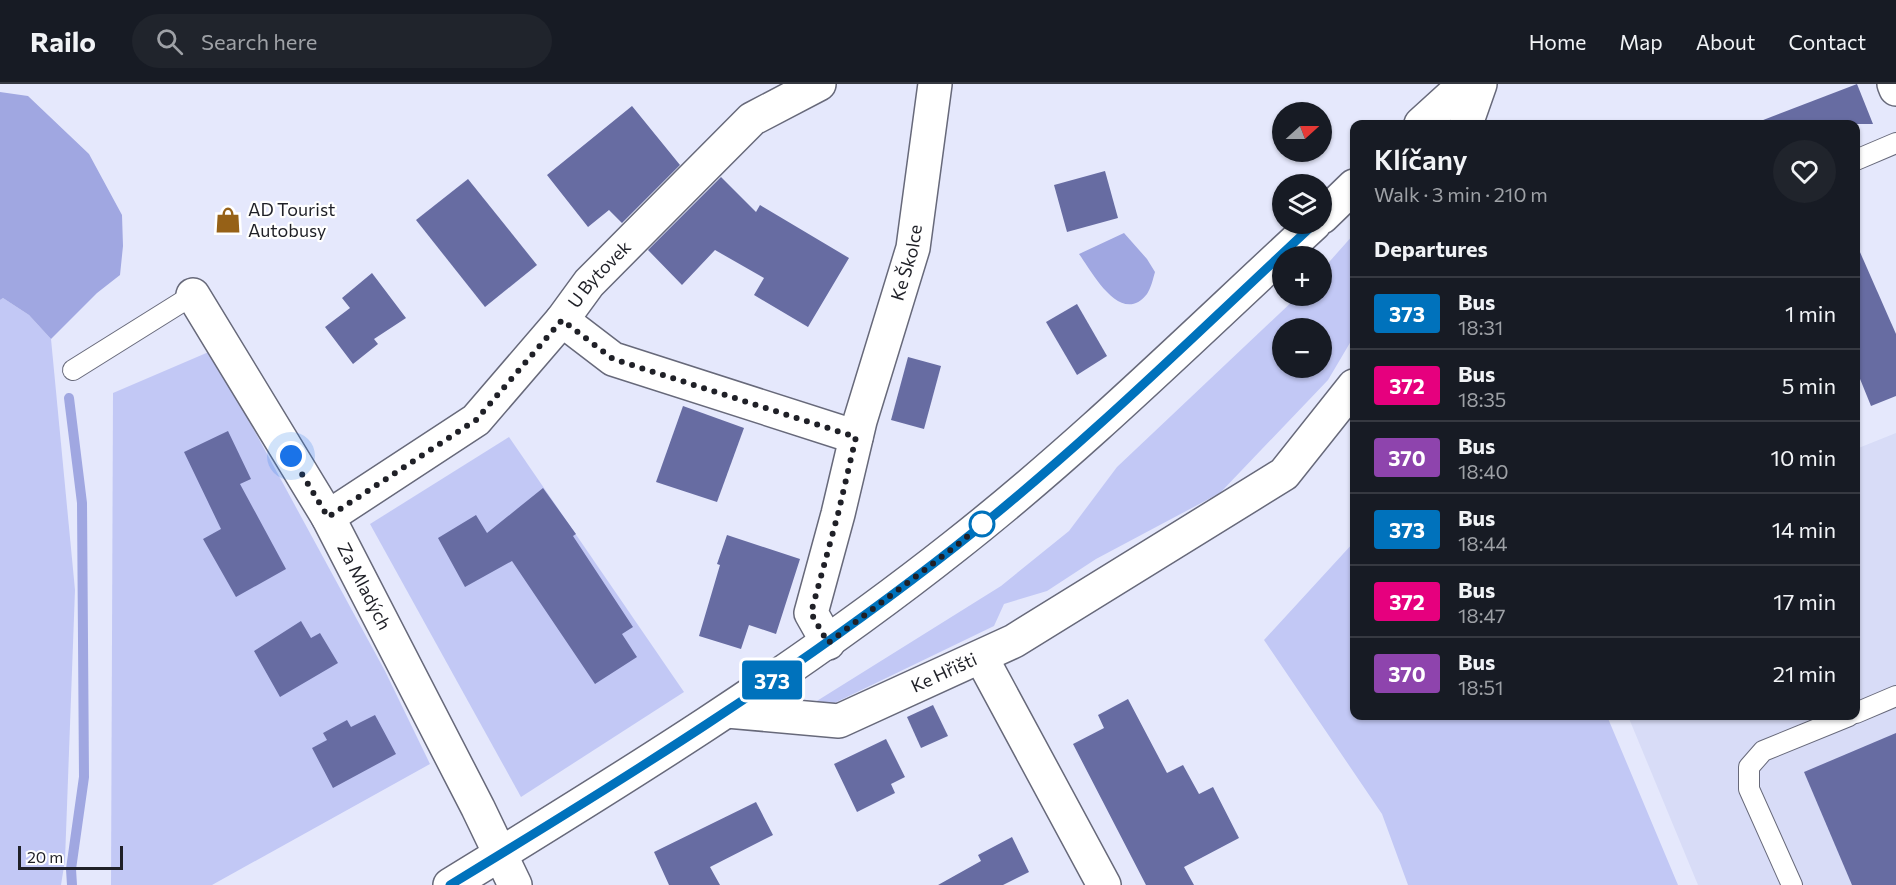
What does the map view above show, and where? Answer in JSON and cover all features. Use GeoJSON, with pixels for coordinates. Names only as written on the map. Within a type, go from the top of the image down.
{"type":"FeatureCollection","features":[{"type":"Feature","properties":{"kind":"street","name":"U Bytovek"},"geometry":{"type":"LineString","coordinates":[[328,517],[476,420],[562,320],[589,283],[752,119],[819,84]]}},
{"type":"Feature","properties":{"kind":"street","name":"Ke Školce"},"geometry":{"type":"LineString","coordinates":[[828,643],[811,613],[856,437],[913,248],[935,84]]}},
{"type":"Feature","properties":{"kind":"street"},"geometry":{"type":"LineString","coordinates":[[1425,120],[1465,84]]}},
{"type":"Feature","properties":{"kind":"street"},"geometry":{"type":"LineString","coordinates":[[1467,120],[1480,84]]}},
{"type":"Feature","properties":{"kind":"street"},"geometry":{"type":"LineString","coordinates":[[1894,84],[1896,89]]}},
{"type":"Feature","properties":{"kind":"street"},"geometry":{"type":"LineString","coordinates":[[1332,207],[1350,190]]}},
{"type":"Feature","properties":{"kind":"street"},"geometry":{"type":"LineString","coordinates":[[450,885],[727,711],[828,643],[956,546],[1063,456],[1303,234]]}},
{"type":"Feature","properties":{"kind":"street","name":"Za Mladých"},"geometry":{"type":"LineString","coordinates":[[193,295],[328,517],[478,808],[515,885]]}},
{"type":"Feature","properties":{"kind":"street"},"geometry":{"type":"LineString","coordinates":[[562,320],[613,359],[856,437]]}},
{"type":"Feature","properties":{"kind":"street"},"geometry":{"type":"LineString","coordinates":[[981,657],[1014,640],[1284,474],[1350,391]]}},
{"type":"Feature","properties":{"kind":"street","name":"Ke Hřišti"},"geometry":{"type":"LineString","coordinates":[[727,711],[838,721],[981,657],[1104,885]]}},
{"type":"Feature","properties":{"kind":"lane"},"geometry":{"type":"LineString","coordinates":[[1860,158],[1896,143]]}},
{"type":"Feature","properties":{"kind":"lane"},"geometry":{"type":"LineString","coordinates":[[73,370],[193,295]]}},
{"type":"Feature","properties":{"kind":"lane"},"geometry":{"type":"LineString","coordinates":[[1860,711],[1896,696]]}},
{"type":"Feature","properties":{"kind":"lane"},"geometry":{"type":"LineString","coordinates":[[1792,885],[1749,789],[1749,767],[1762,751],[1839,720]]}},
{"type":"Feature","properties":{"kind":"shaded area"},"geometry":{"type":"Polygon","coordinates":[[[0,92],[28,96],[89,154],[122,215],[123,246],[120,275],[97,293],[51,339],[29,315],[3,298],[0,300],[0,92]]]}},
{"type":"Feature","properties":{"kind":"shaded area"},"geometry":{"type":"Polygon","coordinates":[[[1124,233],[1147,259],[1155,272],[1147,294],[1137,302],[1127,304],[1117,301],[1108,293],[1079,254],[1124,233]]]}},
{"type":"Feature","properties":{"kind":"shaded area"},"geometry":{"type":"Polygon","coordinates":[[[1350,238],[1350,343],[1332,373],[1332,318],[1275,318],[1287,306],[1332,306],[1332,259],[1350,238]]]}},
{"type":"Feature","properties":{"kind":"shaded area"},"geometry":{"type":"Polygon","coordinates":[[[3,298],[29,315],[51,339],[75,590],[65,860],[61,885],[0,885],[0,300],[3,298]]]}},
{"type":"Feature","properties":{"kind":"shaded area"},"geometry":{"type":"Polygon","coordinates":[[[1272,321],[1272,378],[1329,378],[1220,493],[1096,559],[1047,591],[1004,604],[994,626],[822,709],[812,704],[1001,586],[1069,531],[1117,467],[1272,321]]]}},
{"type":"Feature","properties":{"kind":"shaded area"},"geometry":{"type":"Polygon","coordinates":[[[211,351],[385,671],[430,764],[212,885],[111,885],[113,393],[211,351]]]}},
{"type":"Feature","properties":{"kind":"shaded area"},"geometry":{"type":"Polygon","coordinates":[[[1896,433],[1896,885],[1698,885],[1630,720],[1860,720],[1860,447],[1896,433]]]}},
{"type":"Feature","properties":{"kind":"shaded area"},"geometry":{"type":"Polygon","coordinates":[[[509,437],[684,692],[521,797],[370,524],[509,437]]]}},
{"type":"Feature","properties":{"kind":"shaded area"},"geometry":{"type":"Polygon","coordinates":[[[1350,546],[1350,720],[1609,720],[1678,885],[1408,885],[1382,814],[1264,640],[1350,546]]]}},
{"type":"Feature","properties":{"kind":"building"},"geometry":{"type":"Polygon","coordinates":[[[1857,84],[1873,124],[1860,124],[1860,120],[1763,120],[1857,84]]]}},
{"type":"Feature","properties":{"kind":"building"},"geometry":{"type":"Polygon","coordinates":[[[632,106],[680,165],[622,223],[609,210],[588,227],[547,175],[632,106]]]}},
{"type":"Feature","properties":{"kind":"building"},"geometry":{"type":"Polygon","coordinates":[[[1105,171],[1118,218],[1067,232],[1054,185],[1105,171]]]}},
{"type":"Feature","properties":{"kind":"building"},"geometry":{"type":"Polygon","coordinates":[[[721,177],[756,212],[760,205],[849,258],[808,327],[754,295],[764,278],[715,250],[682,285],[648,250],[721,177]]]}},
{"type":"Feature","properties":{"kind":"building"},"geometry":{"type":"Polygon","coordinates":[[[468,179],[537,265],[485,307],[416,220],[468,179]]]}},
{"type":"Feature","properties":{"kind":"building"},"geometry":{"type":"Polygon","coordinates":[[[1860,252],[1896,334],[1896,396],[1871,406],[1860,379],[1860,252]]]}},
{"type":"Feature","properties":{"kind":"building"},"geometry":{"type":"Polygon","coordinates":[[[372,273],[406,318],[374,339],[378,344],[353,364],[325,327],[350,308],[342,298],[372,273]]]}},
{"type":"Feature","properties":{"kind":"building"},"geometry":{"type":"Polygon","coordinates":[[[1077,304],[1107,356],[1077,375],[1046,322],[1077,304]]]}},
{"type":"Feature","properties":{"kind":"building"},"geometry":{"type":"Polygon","coordinates":[[[908,357],[941,366],[924,429],[891,420],[908,357]]]}},
{"type":"Feature","properties":{"kind":"building"},"geometry":{"type":"Polygon","coordinates":[[[683,406],[744,428],[717,502],[656,482],[683,406]]]}},
{"type":"Feature","properties":{"kind":"building"},"geometry":{"type":"Polygon","coordinates":[[[228,431],[251,479],[240,484],[286,569],[236,597],[203,539],[221,529],[184,452],[228,431]]]}},
{"type":"Feature","properties":{"kind":"building"},"geometry":{"type":"Polygon","coordinates":[[[543,488],[576,534],[573,536],[633,627],[622,634],[637,657],[595,684],[512,561],[465,587],[438,538],[476,515],[487,533],[543,488]]]}},
{"type":"Feature","properties":{"kind":"building"},"geometry":{"type":"Polygon","coordinates":[[[727,535],[800,559],[776,634],[749,625],[741,649],[699,636],[720,565],[717,564],[727,535]]]}},
{"type":"Feature","properties":{"kind":"building"},"geometry":{"type":"Polygon","coordinates":[[[301,621],[311,638],[320,633],[338,663],[280,697],[254,651],[301,621]]]}},
{"type":"Feature","properties":{"kind":"building"},"geometry":{"type":"Polygon","coordinates":[[[1128,699],[1167,773],[1183,765],[1199,794],[1213,787],[1239,838],[1184,867],[1194,885],[1146,885],[1073,744],[1104,728],[1098,715],[1128,699]]]}},
{"type":"Feature","properties":{"kind":"building"},"geometry":{"type":"Polygon","coordinates":[[[933,705],[948,736],[921,748],[907,717],[933,705]]]}},
{"type":"Feature","properties":{"kind":"building"},"geometry":{"type":"Polygon","coordinates":[[[375,715],[396,754],[333,788],[312,748],[327,740],[323,733],[347,720],[351,727],[375,715]]]}},
{"type":"Feature","properties":{"kind":"building"},"geometry":{"type":"Polygon","coordinates":[[[1896,733],[1896,885],[1852,885],[1804,772],[1896,733]]]}},
{"type":"Feature","properties":{"kind":"building"},"geometry":{"type":"Polygon","coordinates":[[[886,739],[905,777],[891,784],[895,793],[857,812],[834,764],[886,739]]]}},
{"type":"Feature","properties":{"kind":"building"},"geometry":{"type":"Polygon","coordinates":[[[756,802],[773,835],[710,867],[720,885],[669,885],[654,852],[756,802]]]}},
{"type":"Feature","properties":{"kind":"building"},"geometry":{"type":"Polygon","coordinates":[[[1012,837],[1029,872],[1003,885],[938,885],[981,861],[978,855],[1012,837]]]}},
{"type":"Feature","properties":{"kind":"waterway"},"geometry":{"type":"LineString","coordinates":[[69,398],[82,503],[84,777],[71,869],[72,885]]}},
{"type":"Feature","properties":{"kind":"bus line","name":"373"},"geometry":{"type":"LineString","coordinates":[[450,885],[727,711],[828,643],[956,546],[1063,456],[1303,234]]}},
{"type":"Feature","properties":{"kind":"place","name":"AD Tourist Autobusy"},"geometry":{"type":"Point","coordinates":[228,220]}},
{"type":"Feature","properties":{"kind":"route"},"geometry":{"type":"LineString","coordinates":[[291,456],[328,517],[476,420],[562,320],[613,359],[856,437],[811,613],[828,643],[982,524]]}}]}
